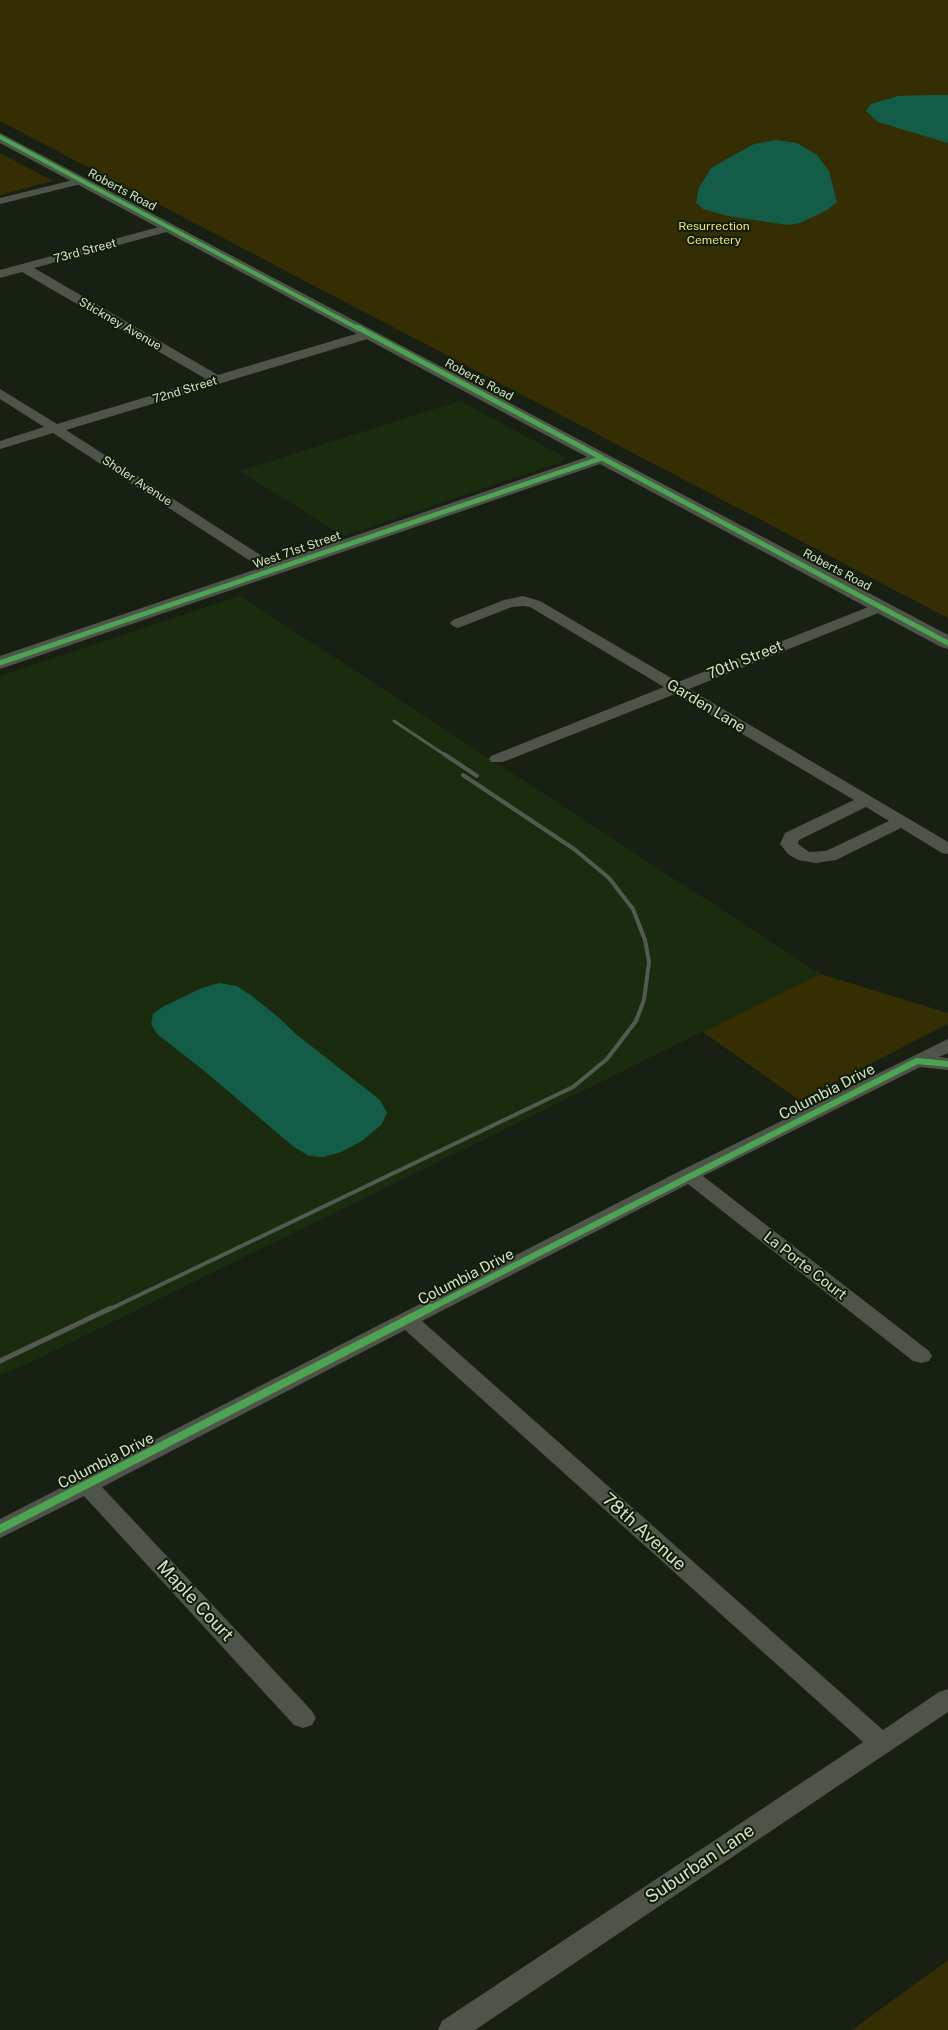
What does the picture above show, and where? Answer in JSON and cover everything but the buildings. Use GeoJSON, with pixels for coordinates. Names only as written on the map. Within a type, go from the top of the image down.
{"type":"FeatureCollection","features":[{"type":"Feature","properties":{"kind":"street","name":"Roberts Road"},"geometry":{"type":"LineString","coordinates":[[0,137],[948,643]]}},
{"type":"Feature","properties":{"kind":"street"},"geometry":{"type":"LineString","coordinates":[[0,201],[81,181]]}},
{"type":"Feature","properties":{"kind":"street","name":"73rd Street"},"geometry":{"type":"LineString","coordinates":[[0,274],[170,228]]}},
{"type":"Feature","properties":{"kind":"street","name":"Stickney Avenue"},"geometry":{"type":"LineString","coordinates":[[24,267],[217,380]]}},
{"type":"Feature","properties":{"kind":"street","name":"72nd Street"},"geometry":{"type":"LineString","coordinates":[[0,445],[370,334]]}},
{"type":"Feature","properties":{"kind":"street","name":"Sholer Avenue"},"geometry":{"type":"LineString","coordinates":[[0,393],[274,570]]}},
{"type":"Feature","properties":{"kind":"street","name":"West 71st Street"},"geometry":{"type":"LineString","coordinates":[[0,663],[602,458]]}},
{"type":"Feature","properties":{"kind":"street","name":"Garden Lane"},"geometry":{"type":"LineString","coordinates":[[458,623],[509,603],[523,601],[535,604],[948,849]]}},
{"type":"Feature","properties":{"kind":"street","name":"70th Street"},"geometry":{"type":"LineString","coordinates":[[497,759],[881,607]]}},
{"type":"Feature","properties":{"kind":"street"},"geometry":{"type":"LineString","coordinates":[[866,801],[791,837],[789,844],[794,850],[804,856],[816,858],[830,856],[901,822]]}},
{"type":"Feature","properties":{"kind":"street"},"geometry":{"type":"LineString","coordinates":[[917,1061],[948,1046]]}},
{"type":"Feature","properties":{"kind":"street"},"geometry":{"type":"LineString","coordinates":[[917,1061],[948,1064]]}},
{"type":"Feature","properties":{"kind":"street","name":"Columbia Drive"},"geometry":{"type":"LineString","coordinates":[[0,1529],[689,1175],[917,1061]]}},
{"type":"Feature","properties":{"kind":"street","name":"La Porte Court"},"geometry":{"type":"LineString","coordinates":[[689,1175],[921,1356]]}},
{"type":"Feature","properties":{"kind":"street","name":"78th Avenue"},"geometry":{"type":"LineString","coordinates":[[408,1321],[881,1743]]}},
{"type":"Feature","properties":{"kind":"street","name":"Maple Court"},"geometry":{"type":"LineString","coordinates":[[87,1485],[303,1718]]}},
{"type":"Feature","properties":{"kind":"street","name":"Suburban Lane"},"geometry":{"type":"LineString","coordinates":[[452,2030],[948,1699]]}},
{"type":"Feature","properties":{"kind":"shaded area"},"geometry":{"type":"Polygon","coordinates":[[[948,95],[948,143],[878,122],[866,111],[871,104],[898,96],[948,95]]]}},
{"type":"Feature","properties":{"kind":"shaded area"},"geometry":{"type":"Polygon","coordinates":[[[776,140],[797,143],[817,155],[829,171],[837,202],[827,210],[800,223],[787,225],[728,216],[703,209],[696,203],[699,188],[711,168],[754,144],[776,140]]]}},
{"type":"Feature","properties":{"kind":"shaded area"},"geometry":{"type":"Polygon","coordinates":[[[460,401],[566,458],[561,462],[344,536],[240,471],[460,401]]]}},
{"type":"Feature","properties":{"kind":"shaded area"},"geometry":{"type":"Polygon","coordinates":[[[240,596],[820,974],[35,1360],[0,1375],[0,676],[240,596]]]}},
{"type":"Feature","properties":{"kind":"shaded area"},"geometry":{"type":"Polygon","coordinates":[[[219,983],[237,986],[252,996],[297,1035],[380,1100],[387,1113],[381,1125],[362,1141],[341,1152],[323,1157],[309,1156],[294,1147],[202,1069],[157,1034],[151,1024],[153,1014],[164,1006],[202,988],[219,983]]]}},
{"type":"Feature","properties":{"kind":"green space","name":"Resurrection Cemetery"},"geometry":{"type":"Polygon","coordinates":[[[0,0],[948,0],[948,618],[0,121],[0,0]]]}},
{"type":"Feature","properties":{"kind":"green space"},"geometry":{"type":"Polygon","coordinates":[[[0,153],[53,181],[0,195],[0,153]]]}},
{"type":"Feature","properties":{"kind":"green space"},"geometry":{"type":"Polygon","coordinates":[[[820,974],[948,1013],[948,1024],[799,1100],[703,1032],[820,974]]]}},
{"type":"Feature","properties":{"kind":"green space"},"geometry":{"type":"Polygon","coordinates":[[[948,1960],[948,2030],[852,2030],[948,1960]]]}},
{"type":"Feature","properties":{"kind":"railway"},"geometry":{"type":"LineString","coordinates":[[394,721],[445,755]]}},
{"type":"Feature","properties":{"kind":"railway"},"geometry":{"type":"LineString","coordinates":[[444,754],[477,776]]}},
{"type":"Feature","properties":{"kind":"railway"},"geometry":{"type":"LineString","coordinates":[[108,1310],[573,1087],[607,1059],[636,1021],[644,1000],[649,962],[645,940],[633,909],[609,878],[574,849],[463,775]]}},
{"type":"Feature","properties":{"kind":"railway"},"geometry":{"type":"LineString","coordinates":[[0,1361],[111,1308]]}},
{"type":"Feature","properties":{"kind":"cycle path"},"geometry":{"type":"LineString","coordinates":[[0,137],[948,643]]}},
{"type":"Feature","properties":{"kind":"cycle path"},"geometry":{"type":"LineString","coordinates":[[0,663],[602,458]]}},
{"type":"Feature","properties":{"kind":"cycle path"},"geometry":{"type":"LineString","coordinates":[[0,1529],[689,1175],[917,1061],[948,1064]]}}]}
